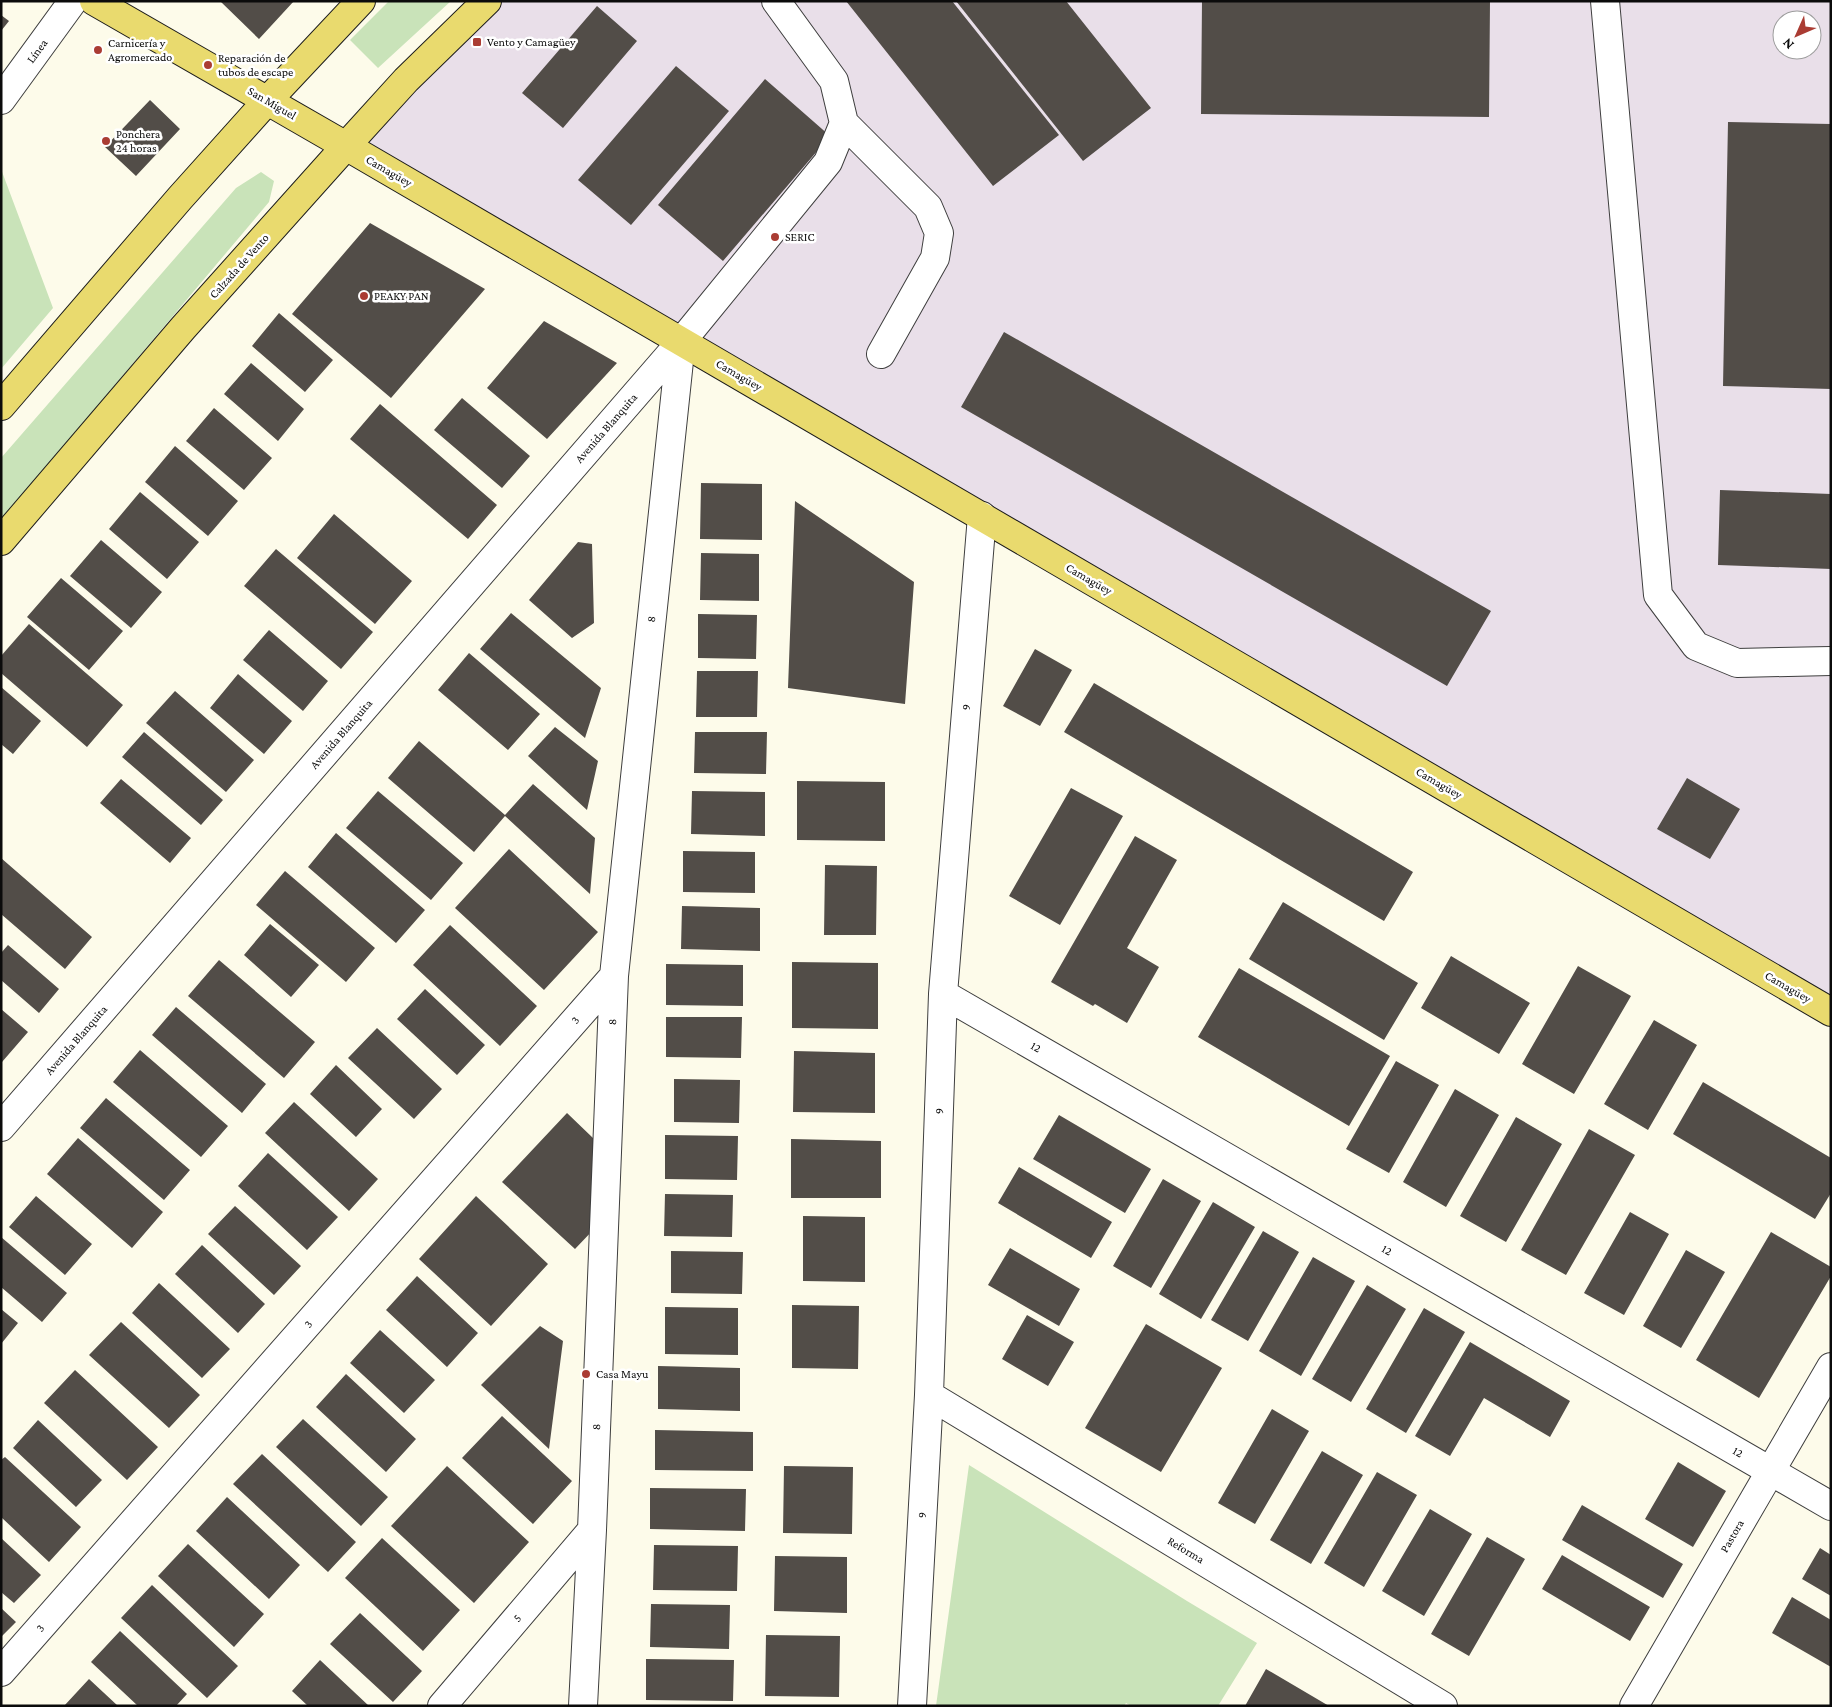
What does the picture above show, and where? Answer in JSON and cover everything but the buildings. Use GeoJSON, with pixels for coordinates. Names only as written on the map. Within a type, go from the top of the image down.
{"type":"FeatureCollection","features":[{"type":"Feature","properties":{"kind":"main road"},"geometry":{"type":"LineString","coordinates":[[1,406],[267,101],[361,1]]}},
{"type":"Feature","properties":{"kind":"main road","name":"Calzada de Vento"},"geometry":{"type":"LineString","coordinates":[[1,541],[183,328],[346,146],[406,80],[487,1]]}},
{"type":"Feature","properties":{"kind":"main road","name":"San Miguel"},"geometry":{"type":"LineString","coordinates":[[107,4],[267,101],[346,146]]}},
{"type":"Feature","properties":{"kind":"main road","name":"Camagüey"},"geometry":{"type":"LineString","coordinates":[[346,146],[1831,1012]]}},
{"type":"Feature","properties":{"kind":"street","name":"Línea"},"geometry":{"type":"LineString","coordinates":[[1,100],[73,1]]}},
{"type":"Feature","properties":{"kind":"street"},"geometry":{"type":"LineString","coordinates":[[776,1],[834,81],[844,123],[928,207],[939,233],[935,258],[881,354]]}},
{"type":"Feature","properties":{"kind":"street"},"geometry":{"type":"LineString","coordinates":[[1605,1],[1658,594],[1696,646],[1738,663],[1831,661]]}},
{"type":"Feature","properties":{"kind":"street","name":"Avenida Blanquita"},"geometry":{"type":"LineString","coordinates":[[1,1126],[680,342],[828,162],[844,123]]}},
{"type":"Feature","properties":{"kind":"street","name":"8"},"geometry":{"type":"LineString","coordinates":[[583,1706],[592,1530],[614,976],[680,342]]}},
{"type":"Feature","properties":{"kind":"street","name":"9"},"geometry":{"type":"LineString","coordinates":[[912,1706],[929,1395],[943,994],[982,516]]}},
{"type":"Feature","properties":{"kind":"street","name":"3"},"geometry":{"type":"LineString","coordinates":[[1,1672],[614,976]]}},
{"type":"Feature","properties":{"kind":"street","name":"12"},"geometry":{"type":"LineString","coordinates":[[943,994],[1831,1506]]}},
{"type":"Feature","properties":{"kind":"street","name":"Pastora"},"geometry":{"type":"LineString","coordinates":[[1634,1706],[1831,1367]]}},
{"type":"Feature","properties":{"kind":"street","name":"Reforma"},"geometry":{"type":"LineString","coordinates":[[929,1395],[1443,1706]]}},
{"type":"Feature","properties":{"kind":"street","name":"5"},"geometry":{"type":"LineString","coordinates":[[442,1706],[592,1530]]}},
{"type":"Feature","properties":{"kind":"shaded area"},"geometry":{"type":"Polygon","coordinates":[[[487,1],[1831,1],[1831,1012],[346,146],[487,1]]]}},
{"type":"Feature","properties":{"kind":"green space"},"geometry":{"type":"Polygon","coordinates":[[[389,1],[451,1],[378,68],[350,40],[389,1]]]}},
{"type":"Feature","properties":{"kind":"green space"},"geometry":{"type":"Polygon","coordinates":[[[1,169],[53,308],[1,369],[1,169]]]}},
{"type":"Feature","properties":{"kind":"green space"},"geometry":{"type":"Polygon","coordinates":[[[261,172],[274,181],[269,202],[1,520],[1,458],[236,188],[261,172]]]}},
{"type":"Feature","properties":{"kind":"green space"},"geometry":{"type":"Polygon","coordinates":[[[969,1465],[1257,1643],[1218,1706],[1131,1706],[1126,1703],[1124,1706],[936,1706],[969,1465]]]}},
{"type":"Feature","properties":{"kind":"place","name":"Vento y Camagüey"},"geometry":{"type":"Point","coordinates":[477,42]}},
{"type":"Feature","properties":{"kind":"place","name":"Carnicería y Agromercado"},"geometry":{"type":"Point","coordinates":[98,50]}},
{"type":"Feature","properties":{"kind":"place","name":"Reparación de tubos de escape"},"geometry":{"type":"Point","coordinates":[208,65]}},
{"type":"Feature","properties":{"kind":"place","name":"Ponchera 24 horas"},"geometry":{"type":"Point","coordinates":[106,141]}},
{"type":"Feature","properties":{"kind":"place","name":"SERIC"},"geometry":{"type":"Point","coordinates":[775,237]}},
{"type":"Feature","properties":{"kind":"place","name":"PEAKY PAN"},"geometry":{"type":"Point","coordinates":[364,296]}},
{"type":"Feature","properties":{"kind":"place","name":"Casa Mayu"},"geometry":{"type":"Point","coordinates":[586,1374]}}]}
